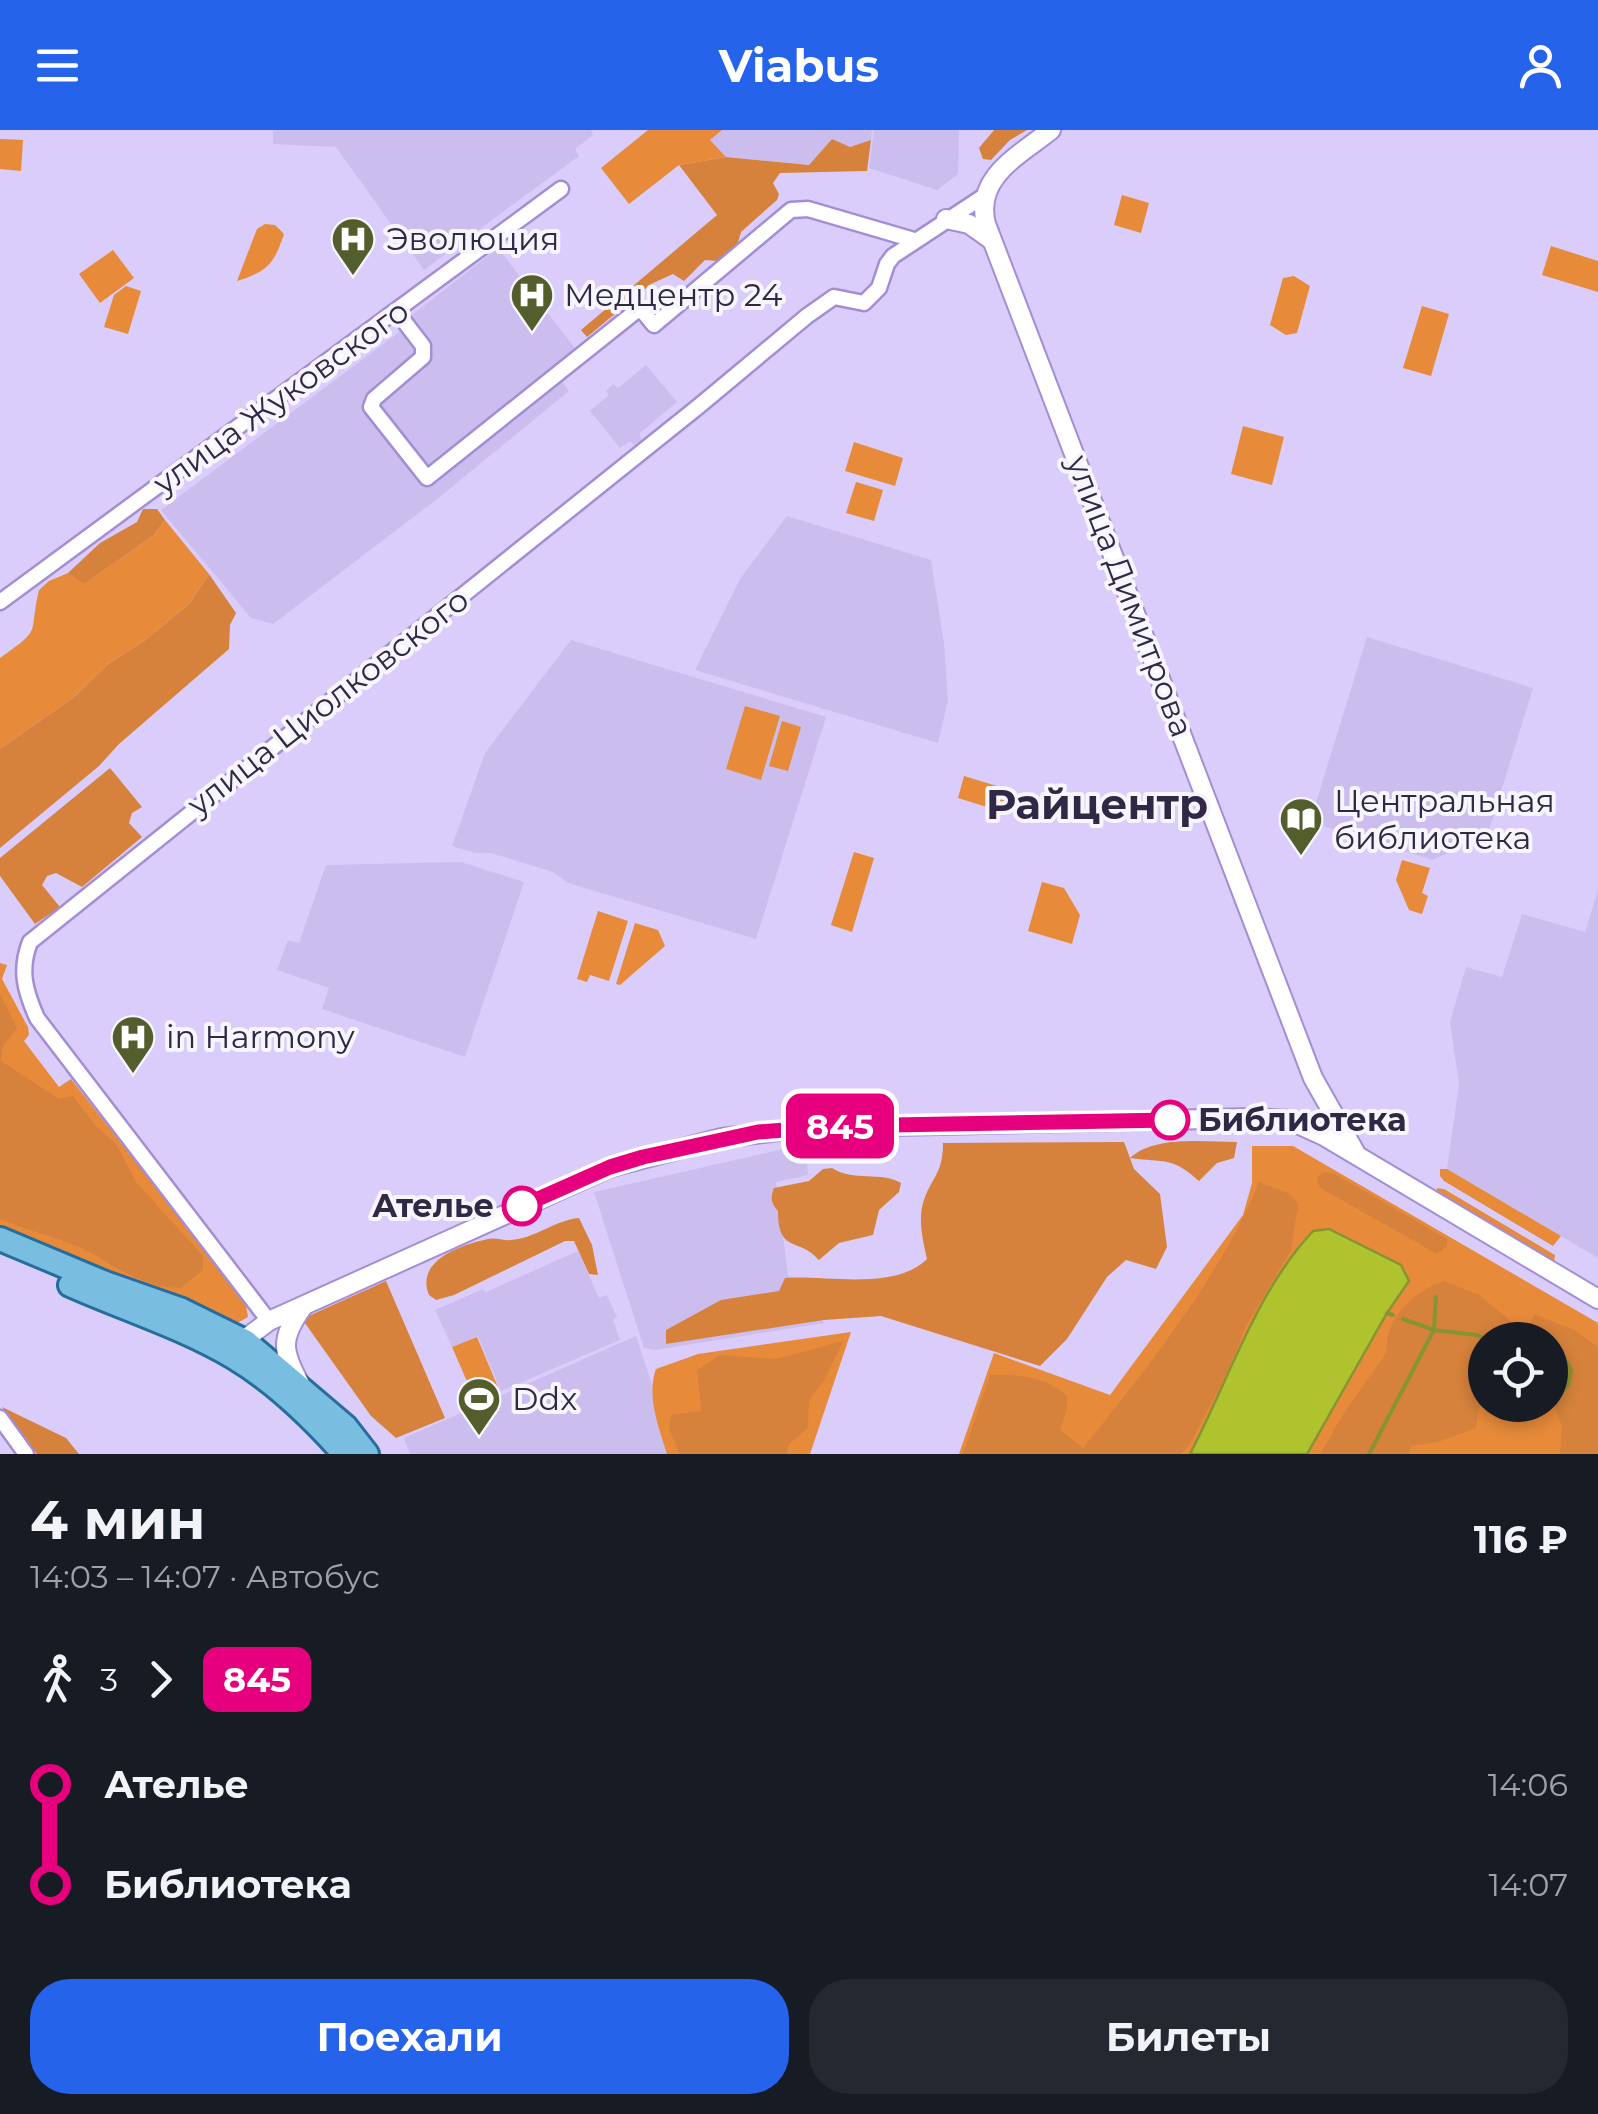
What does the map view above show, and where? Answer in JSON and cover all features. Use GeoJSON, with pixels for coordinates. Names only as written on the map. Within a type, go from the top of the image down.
{"type":"FeatureCollection","features":[{"type":"Feature","properties":{"kind":"main road"},"geometry":{"type":"LineString","coordinates":[[0,1239],[104,1283],[182,1310],[303,1389],[346,1427],[367,1454]]}},
{"type":"Feature","properties":{"kind":"main road"},"geometry":{"type":"LineString","coordinates":[[0,1254],[184,1332],[240,1350],[344,1454]]}},
{"type":"Feature","properties":{"kind":"street"},"geometry":{"type":"LineString","coordinates":[[984,196],[996,174],[1051,130]]}},
{"type":"Feature","properties":{"kind":"street","name":"улица Жуковского"},"geometry":{"type":"LineString","coordinates":[[0,602],[561,189]]}},
{"type":"Feature","properties":{"kind":"street","name":"улица Циолковского"},"geometry":{"type":"LineString","coordinates":[[269,1321],[36,1018],[26,994],[22,969],[30,942],[817,308],[834,298],[864,302],[872,297],[887,264],[914,240],[984,196]]}},
{"type":"Feature","properties":{"kind":"street","name":"улица Димитрова"},"geometry":{"type":"LineString","coordinates":[[984,196],[983,213],[992,240],[1317,1086],[1358,1157]]}},
{"type":"Feature","properties":{"kind":"street"},"geometry":{"type":"LineString","coordinates":[[397,312],[423,346],[423,357],[371,407],[427,478],[640,308],[654,324],[791,210],[808,209],[914,240]]}},
{"type":"Feature","properties":{"kind":"street"},"geometry":{"type":"LineString","coordinates":[[946,220],[969,224],[992,240]]}},
{"type":"Feature","properties":{"kind":"street"},"geometry":{"type":"LineString","coordinates":[[240,1350],[269,1321],[610,1167],[722,1138],[836,1126],[1290,1120],[1303,1117],[1312,1108],[1317,1086]]}},
{"type":"Feature","properties":{"kind":"street"},"geometry":{"type":"LineString","coordinates":[[1290,1120],[1598,1299]]}},
{"type":"Feature","properties":{"kind":"street"},"geometry":{"type":"LineString","coordinates":[[302,1307],[287,1332],[285,1346],[303,1389]]}},
{"type":"Feature","properties":{"kind":"street"},"geometry":{"type":"LineString","coordinates":[[0,1418],[26,1454]]}},
{"type":"Feature","properties":{"kind":"shaded area"},"geometry":{"type":"Polygon","coordinates":[[[273,130],[591,130],[593,135],[575,149],[579,156],[424,270],[336,147],[273,144],[273,130]]]}},
{"type":"Feature","properties":{"kind":"shaded area"},"geometry":{"type":"Polygon","coordinates":[[[648,130],[722,130],[710,140],[726,157],[679,165],[629,204],[601,168],[648,130]]]}},
{"type":"Feature","properties":{"kind":"shaded area"},"geometry":{"type":"Polygon","coordinates":[[[722,130],[872,130],[871,140],[850,147],[832,139],[809,165],[726,157],[710,140],[722,130]]]}},
{"type":"Feature","properties":{"kind":"shaded area"},"geometry":{"type":"Polygon","coordinates":[[[874,130],[959,130],[958,174],[937,190],[869,168],[874,130]]]}},
{"type":"Feature","properties":{"kind":"shaded area"},"geometry":{"type":"Polygon","coordinates":[[[994,130],[1027,130],[1010,140],[991,160],[983,159],[979,148],[994,130]]]}},
{"type":"Feature","properties":{"kind":"shaded area"},"geometry":{"type":"Polygon","coordinates":[[[0,139],[23,140],[21,171],[0,169],[0,139]]]}},
{"type":"Feature","properties":{"kind":"shaded area"},"geometry":{"type":"Polygon","coordinates":[[[832,139],[850,147],[871,140],[867,171],[780,173],[773,183],[779,194],[777,200],[741,232],[737,246],[717,261],[705,260],[684,281],[673,274],[651,284],[587,337],[581,330],[717,215],[679,165],[726,157],[809,165],[832,139]]]}},
{"type":"Feature","properties":{"kind":"shaded area"},"geometry":{"type":"Polygon","coordinates":[[[1122,195],[1149,203],[1141,233],[1114,225],[1122,195]]]}},
{"type":"Feature","properties":{"kind":"shaded area"},"geometry":{"type":"Polygon","coordinates":[[[265,224],[275,225],[284,234],[277,253],[263,270],[237,281],[257,229],[265,224]]]}},
{"type":"Feature","properties":{"kind":"shaded area"},"geometry":{"type":"Polygon","coordinates":[[[1551,246],[1598,261],[1598,292],[1542,275],[1551,246]]]}},
{"type":"Feature","properties":{"kind":"shaded area"},"geometry":{"type":"Polygon","coordinates":[[[498,248],[584,360],[560,379],[569,391],[436,500],[273,624],[251,618],[161,510],[398,333],[408,318],[498,248]]]}},
{"type":"Feature","properties":{"kind":"shaded area"},"geometry":{"type":"Polygon","coordinates":[[[113,250],[134,278],[100,303],[79,274],[113,250]]]}},
{"type":"Feature","properties":{"kind":"shaded area"},"geometry":{"type":"Polygon","coordinates":[[[1294,276],[1310,286],[1297,333],[1286,335],[1270,325],[1283,278],[1294,276]]]}},
{"type":"Feature","properties":{"kind":"shaded area"},"geometry":{"type":"Polygon","coordinates":[[[126,286],[141,291],[128,334],[104,327],[114,295],[126,286]]]}},
{"type":"Feature","properties":{"kind":"shaded area"},"geometry":{"type":"Polygon","coordinates":[[[1422,306],[1449,314],[1431,376],[1403,368],[1422,306]]]}},
{"type":"Feature","properties":{"kind":"shaded area"},"geometry":{"type":"Polygon","coordinates":[[[646,365],[677,402],[639,434],[642,439],[620,448],[590,411],[609,395],[606,391],[613,384],[618,388],[646,365]]]}},
{"type":"Feature","properties":{"kind":"shaded area"},"geometry":{"type":"Polygon","coordinates":[[[1243,426],[1284,437],[1272,485],[1231,474],[1243,426]]]}},
{"type":"Feature","properties":{"kind":"shaded area"},"geometry":{"type":"Polygon","coordinates":[[[854,442],[903,458],[895,486],[845,471],[854,442]]]}},
{"type":"Feature","properties":{"kind":"shaded area"},"geometry":{"type":"Polygon","coordinates":[[[856,482],[883,490],[874,521],[846,513],[856,482]]]}},
{"type":"Feature","properties":{"kind":"shaded area"},"geometry":{"type":"Polygon","coordinates":[[[143,509],[157,509],[165,520],[154,535],[84,584],[68,573],[100,543],[137,522],[143,509]]]}},
{"type":"Feature","properties":{"kind":"shaded area"},"geometry":{"type":"Polygon","coordinates":[[[787,516],[931,560],[948,700],[938,743],[695,670],[740,579],[787,516]]]}},
{"type":"Feature","properties":{"kind":"shaded area"},"geometry":{"type":"Polygon","coordinates":[[[165,520],[209,574],[189,604],[108,664],[74,697],[0,749],[0,658],[32,630],[39,590],[68,573],[85,583],[154,535],[165,520]]]}},
{"type":"Feature","properties":{"kind":"shaded area"},"geometry":{"type":"Polygon","coordinates":[[[209,574],[236,613],[230,625],[229,649],[99,766],[0,848],[0,749],[74,697],[108,664],[189,604],[209,574]]]}},
{"type":"Feature","properties":{"kind":"shaded area"},"geometry":{"type":"Polygon","coordinates":[[[1367,637],[1533,688],[1487,837],[1432,860],[1310,822],[1367,637]]]}},
{"type":"Feature","properties":{"kind":"shaded area"},"geometry":{"type":"Polygon","coordinates":[[[571,640],[826,717],[756,939],[568,883],[553,872],[491,853],[452,846],[485,753],[571,640]]]}},
{"type":"Feature","properties":{"kind":"shaded area"},"geometry":{"type":"Polygon","coordinates":[[[745,706],[780,716],[761,780],[726,769],[745,706]]]}},
{"type":"Feature","properties":{"kind":"shaded area"},"geometry":{"type":"Polygon","coordinates":[[[782,721],[801,727],[788,771],[769,766],[782,721]]]}},
{"type":"Feature","properties":{"kind":"shaded area"},"geometry":{"type":"Polygon","coordinates":[[[110,768],[142,807],[132,813],[129,823],[142,837],[82,887],[56,873],[47,876],[42,885],[60,907],[35,924],[0,876],[0,858],[110,768]]]}},
{"type":"Feature","properties":{"kind":"shaded area"},"geometry":{"type":"Polygon","coordinates":[[[964,776],[1010,790],[1003,812],[958,798],[964,776]]]}},
{"type":"Feature","properties":{"kind":"shaded area"},"geometry":{"type":"Polygon","coordinates":[[[854,852],[874,858],[852,932],[831,925],[854,852]]]}},
{"type":"Feature","properties":{"kind":"shaded area"},"geometry":{"type":"Polygon","coordinates":[[[1402,860],[1430,868],[1422,893],[1428,896],[1422,914],[1409,910],[1396,880],[1402,860]]]}},
{"type":"Feature","properties":{"kind":"shaded area"},"geometry":{"type":"Polygon","coordinates":[[[461,862],[524,882],[465,1057],[322,1009],[329,988],[277,970],[288,940],[299,943],[326,865],[461,862]]]}},
{"type":"Feature","properties":{"kind":"shaded area"},"geometry":{"type":"Polygon","coordinates":[[[1042,882],[1064,888],[1080,915],[1072,944],[1028,931],[1042,882]]]}},
{"type":"Feature","properties":{"kind":"shaded area"},"geometry":{"type":"Polygon","coordinates":[[[1598,890],[1598,1258],[1447,1169],[1459,1084],[1450,1022],[1466,967],[1502,977],[1522,914],[1585,932],[1598,890]]]}},
{"type":"Feature","properties":{"kind":"shaded area"},"geometry":{"type":"Polygon","coordinates":[[[598,911],[628,921],[609,981],[590,975],[587,982],[577,979],[598,911]]]}},
{"type":"Feature","properties":{"kind":"shaded area"},"geometry":{"type":"Polygon","coordinates":[[[635,923],[658,930],[665,946],[620,985],[616,984],[635,923]]]}},
{"type":"Feature","properties":{"kind":"shaded area"},"geometry":{"type":"Polygon","coordinates":[[[0,963],[7,965],[2,979],[28,1027],[29,1035],[24,1041],[59,1087],[71,1079],[232,1284],[246,1305],[248,1317],[235,1324],[0,1227],[0,963]]]}},
{"type":"Feature","properties":{"kind":"shaded area"},"geometry":{"type":"Polygon","coordinates":[[[0,995],[17,1028],[3,1046],[1,1061],[59,1099],[73,1096],[94,1124],[116,1144],[136,1182],[203,1256],[203,1270],[180,1288],[145,1281],[81,1248],[0,1219],[0,995]]]}},
{"type":"Feature","properties":{"kind":"shaded area"},"geometry":{"type":"Polygon","coordinates":[[[1124,1142],[1134,1169],[1160,1194],[1167,1247],[1156,1269],[1126,1260],[1107,1277],[1067,1339],[1040,1366],[881,1316],[824,1320],[666,1344],[666,1330],[721,1300],[779,1291],[785,1278],[879,1278],[913,1269],[927,1259],[922,1210],[939,1169],[943,1143],[1124,1142]]]}},
{"type":"Feature","properties":{"kind":"shaded area"},"geometry":{"type":"Polygon","coordinates":[[[1237,1142],[1234,1158],[1217,1163],[1199,1181],[1174,1164],[1130,1158],[1166,1143],[1237,1142]]]}},
{"type":"Feature","properties":{"kind":"shaded area"},"geometry":{"type":"Polygon","coordinates":[[[806,1144],[808,1175],[776,1182],[788,1275],[824,1323],[655,1350],[644,1348],[594,1192],[806,1144]]]}},
{"type":"Feature","properties":{"kind":"shaded area"},"geometry":{"type":"Polygon","coordinates":[[[1252,1146],[1293,1146],[1598,1323],[1598,1454],[959,1454],[994,1353],[1110,1395],[1243,1215],[1252,1183],[1252,1146]]]}},
{"type":"Feature","properties":{"kind":"shaded area"},"geometry":{"type":"Polygon","coordinates":[[[823,1169],[849,1175],[901,1183],[899,1192],[879,1210],[873,1235],[839,1243],[819,1260],[782,1234],[772,1195],[774,1188],[809,1181],[823,1169]]]}},
{"type":"Feature","properties":{"kind":"shaded area"},"geometry":{"type":"Polygon","coordinates":[[[1440,1169],[1447,1169],[1561,1236],[1553,1246],[1444,1181],[1440,1169]]]}},
{"type":"Feature","properties":{"kind":"shaded area"},"geometry":{"type":"Polygon","coordinates":[[[1323,1172],[1333,1173],[1447,1239],[1447,1246],[1437,1254],[1319,1187],[1317,1178],[1323,1172]]]}},
{"type":"Feature","properties":{"kind":"shaded area"},"geometry":{"type":"Polygon","coordinates":[[[1259,1182],[1290,1194],[1298,1204],[1291,1250],[1246,1326],[1228,1371],[1181,1454],[963,1454],[990,1375],[1031,1378],[1059,1389],[1067,1396],[1060,1430],[1083,1448],[1157,1354],[1204,1285],[1259,1182]]]}},
{"type":"Feature","properties":{"kind":"shaded area"},"geometry":{"type":"Polygon","coordinates":[[[1437,1188],[1555,1255],[1554,1262],[1437,1194],[1437,1188]]]}},
{"type":"Feature","properties":{"kind":"shaded area"},"geometry":{"type":"Polygon","coordinates":[[[579,1218],[592,1245],[598,1275],[589,1274],[574,1241],[565,1241],[454,1295],[436,1300],[429,1295],[428,1273],[453,1250],[494,1238],[520,1239],[579,1218]]]}},
{"type":"Feature","properties":{"kind":"shaded area"},"geometry":{"type":"Polygon","coordinates":[[[1329,1229],[1401,1265],[1409,1281],[1307,1454],[1190,1454],[1275,1282],[1313,1231],[1329,1229]]]}},
{"type":"Feature","properties":{"kind":"shaded area"},"geometry":{"type":"Polygon","coordinates":[[[578,1251],[599,1298],[607,1295],[617,1317],[613,1320],[620,1340],[501,1391],[478,1336],[452,1347],[435,1310],[578,1251]]]}},
{"type":"Feature","properties":{"kind":"shaded area"},"geometry":{"type":"Polygon","coordinates":[[[386,1281],[445,1418],[396,1438],[371,1416],[302,1319],[386,1281]]]}},
{"type":"Feature","properties":{"kind":"shaded area"},"geometry":{"type":"Polygon","coordinates":[[[1444,1281],[1479,1295],[1511,1321],[1468,1322],[1468,1422],[1477,1422],[1476,1428],[1438,1442],[1411,1446],[1409,1454],[1320,1454],[1387,1352],[1387,1340],[1396,1318],[1412,1299],[1444,1281]]]}},
{"type":"Feature","properties":{"kind":"shaded area"},"geometry":{"type":"Polygon","coordinates":[[[1534,1314],[1554,1322],[1531,1322],[1534,1314]]]}},
{"type":"Feature","properties":{"kind":"shaded area"},"geometry":{"type":"Polygon","coordinates":[[[1568,1328],[1598,1347],[1598,1454],[1560,1454],[1560,1422],[1568,1422],[1568,1328]]]}},
{"type":"Feature","properties":{"kind":"shaded area"},"geometry":{"type":"Polygon","coordinates":[[[851,1332],[810,1454],[667,1454],[653,1401],[656,1369],[698,1354],[851,1332]]]}},
{"type":"Feature","properties":{"kind":"shaded area"},"geometry":{"type":"Polygon","coordinates":[[[636,1336],[667,1454],[410,1454],[404,1438],[636,1336]]]}},
{"type":"Feature","properties":{"kind":"shaded area"},"geometry":{"type":"Polygon","coordinates":[[[477,1337],[500,1392],[476,1402],[452,1347],[477,1337]]]}},
{"type":"Feature","properties":{"kind":"shaded area"},"geometry":{"type":"Polygon","coordinates":[[[843,1341],[825,1379],[809,1401],[808,1428],[788,1445],[787,1454],[680,1454],[669,1428],[671,1415],[701,1411],[697,1370],[720,1355],[776,1359],[843,1341]]]}},
{"type":"Feature","properties":{"kind":"shaded area"},"geometry":{"type":"Polygon","coordinates":[[[2,1407],[66,1438],[79,1454],[37,1454],[2,1407]]]}},
{"type":"Feature","properties":{"kind":"waterway"},"geometry":{"type":"LineString","coordinates":[[1369,1454],[1434,1330],[1436,1297]]}},
{"type":"Feature","properties":{"kind":"waterway"},"geometry":{"type":"LineString","coordinates":[[1387,1313],[1393,1315]]}},
{"type":"Feature","properties":{"kind":"waterway"},"geometry":{"type":"LineString","coordinates":[[1403,1319],[1434,1330],[1468,1334]]}},
{"type":"Feature","properties":{"kind":"waterway"},"geometry":{"type":"LineString","coordinates":[[1568,1365],[1568,1385]]}},
{"type":"Feature","properties":{"kind":"bus line","name":"845"},"geometry":{"type":"LineString","coordinates":[[522,1206],[610,1167],[758,1132],[836,1126],[1170,1120]]}},
{"type":"Feature","properties":{"kind":"place","name":"Эволюция"},"geometry":{"type":"Point","coordinates":[353,277]}},
{"type":"Feature","properties":{"kind":"place","name":"Медцентр 24"},"geometry":{"type":"Point","coordinates":[532,333]}},
{"type":"Feature","properties":{"kind":"place","name":"Центральная библиотека"},"geometry":{"type":"Point","coordinates":[1301,857]}},
{"type":"Feature","properties":{"kind":"place","name":"in Harmony"},"geometry":{"type":"Point","coordinates":[133,1075]}},
{"type":"Feature","properties":{"kind":"place","name":"Библиотека"},"geometry":{"type":"Point","coordinates":[1170,1120]}},
{"type":"Feature","properties":{"kind":"place","name":"Ателье"},"geometry":{"type":"Point","coordinates":[522,1206]}},
{"type":"Feature","properties":{"kind":"place","name":"Ddx"},"geometry":{"type":"Point","coordinates":[479,1437]}},
{"type":"Feature","properties":{"kind":"district","name":"Райцентр"},"geometry":{"type":"Point","coordinates":[1097,804]}}]}
